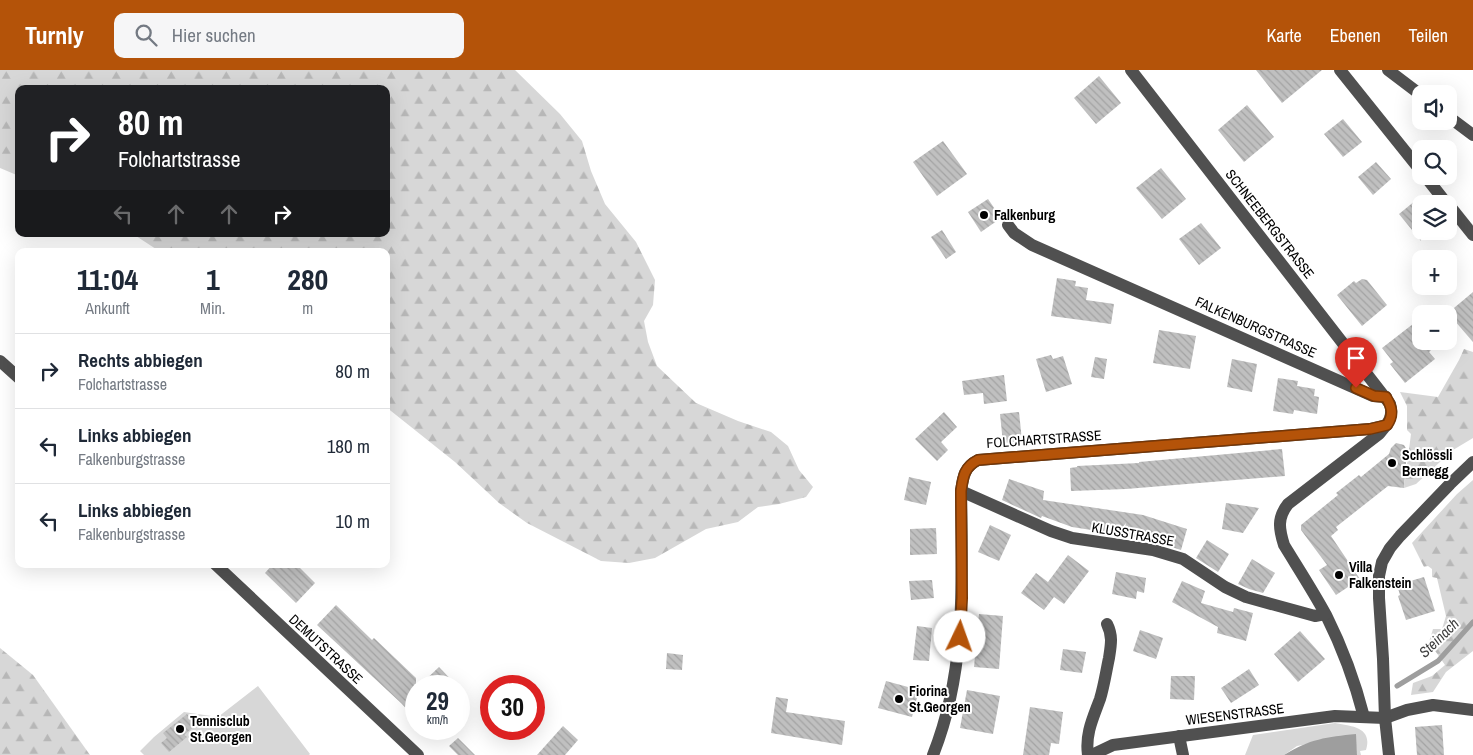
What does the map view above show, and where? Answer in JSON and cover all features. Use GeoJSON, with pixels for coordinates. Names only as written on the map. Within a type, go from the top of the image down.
{"type":"FeatureCollection","features":[{"type":"Feature","properties":{"kind":"street","name":"SCHNEEBERGSTRASSE"},"geometry":{"type":"LineString","coordinates":[[1131,70],[1386,397]]}},
{"type":"Feature","properties":{"kind":"street"},"geometry":{"type":"LineString","coordinates":[[1340,70],[1412,160]]}},
{"type":"Feature","properties":{"kind":"street"},"geometry":{"type":"LineString","coordinates":[[1388,70],[1412,88]]}},
{"type":"Feature","properties":{"kind":"street"},"geometry":{"type":"LineString","coordinates":[[1457,123],[1473,136]]}},
{"type":"Feature","properties":{"kind":"street"},"geometry":{"type":"LineString","coordinates":[[1432,185],[1441,195]]}},
{"type":"Feature","properties":{"kind":"street"},"geometry":{"type":"LineString","coordinates":[[1457,216],[1473,236]]}},
{"type":"Feature","properties":{"kind":"street","name":"FALKENBURGSTRASSE"},"geometry":{"type":"LineString","coordinates":[[1008,225],[1014,233],[1032,245],[1374,396],[1386,397]]}},
{"type":"Feature","properties":{"kind":"street"},"geometry":{"type":"LineString","coordinates":[[0,361],[15,374]]}},
{"type":"Feature","properties":{"kind":"street"},"geometry":{"type":"LineString","coordinates":[[1364,717],[1360,700],[1338,641],[1325,614],[1284,545],[1280,527],[1282,511],[1288,504],[1370,442],[1387,425],[1391,419],[1392,411],[1386,397]]}},
{"type":"Feature","properties":{"kind":"street","name":"FOLCHARTSTRASSE"},"geometry":{"type":"LineString","coordinates":[[933,755],[950,701],[959,650],[962,598],[961,491],[963,474],[966,468],[978,460],[1370,429],[1387,425]]}},
{"type":"Feature","properties":{"kind":"street"},"geometry":{"type":"LineString","coordinates":[[1389,755],[1385,718],[1379,598],[1379,576],[1382,562],[1400,536],[1473,462]]}},
{"type":"Feature","properties":{"kind":"street","name":"KLUSSTRASSE"},"geometry":{"type":"LineString","coordinates":[[961,491],[1050,531],[1072,538],[1153,550],[1183,558],[1225,587],[1246,597],[1315,616],[1325,614]]}},
{"type":"Feature","properties":{"kind":"street","name":"DEMUTSTRASSE"},"geometry":{"type":"LineString","coordinates":[[219,568],[418,755]]}},
{"type":"Feature","properties":{"kind":"street"},"geometry":{"type":"LineString","coordinates":[[1088,755],[1087,734],[1102,691],[1112,640],[1107,624]]}},
{"type":"Feature","properties":{"kind":"street"},"geometry":{"type":"LineString","coordinates":[[1385,718],[1407,710],[1434,705],[1473,710]]}},
{"type":"Feature","properties":{"kind":"street","name":"WIESENSTRASSE"},"geometry":{"type":"LineString","coordinates":[[1092,755],[1113,745],[1335,716],[1385,718]]}},
{"type":"Feature","properties":{"kind":"street"},"geometry":{"type":"LineString","coordinates":[[1179,736],[1183,755]]}},
{"type":"Feature","properties":{"kind":"green space"},"geometry":{"type":"Polygon","coordinates":[[[0,70],[515,70],[560,114],[582,141],[591,171],[605,204],[636,242],[655,280],[653,305],[644,321],[648,342],[657,366],[696,403],[738,421],[771,432],[788,446],[799,470],[813,487],[806,497],[758,507],[738,522],[706,529],[655,558],[629,563],[601,561],[527,523],[499,503],[455,462],[390,410],[390,248],[154,248],[138,237],[390,237],[390,85],[15,85],[15,174],[0,168],[0,70]]]}},
{"type":"Feature","properties":{"kind":"green space"},"geometry":{"type":"Polygon","coordinates":[[[1464,349],[1473,352],[1473,438],[1453,450],[1416,484],[1404,488],[1411,434],[1407,430],[1407,406],[1400,392],[1438,397],[1464,349]]]}},
{"type":"Feature","properties":{"kind":"green space"},"geometry":{"type":"Polygon","coordinates":[[[1473,480],[1473,651],[1446,672],[1433,692],[1411,695],[1413,683],[1432,676],[1445,665],[1429,642],[1433,629],[1442,629],[1446,616],[1437,578],[1432,577],[1432,569],[1428,566],[1424,567],[1412,543],[1457,494],[1473,480]]]}},
{"type":"Feature","properties":{"kind":"green space"},"geometry":{"type":"Polygon","coordinates":[[[0,648],[33,675],[90,755],[0,755],[0,648]]]}},
{"type":"Feature","properties":{"kind":"green space"},"geometry":{"type":"Polygon","coordinates":[[[258,686],[309,755],[144,755],[140,751],[184,712],[218,717],[258,686]]]}},
{"type":"Feature","properties":{"kind":"green space"},"geometry":{"type":"Polygon","coordinates":[[[1335,723],[1354,727],[1363,732],[1367,742],[1366,750],[1360,751],[1361,755],[1357,755],[1355,735],[1297,746],[1284,755],[1245,755],[1253,735],[1335,723]]]}},
{"type":"Feature","properties":{"kind":"shaded area"},"geometry":{"type":"Polygon","coordinates":[[[1356,734],[1357,755],[1284,755],[1302,745],[1318,740],[1356,734]]]}},
{"type":"Feature","properties":{"kind":"building"},"geometry":{"type":"Polygon","coordinates":[[[1256,70],[1322,70],[1282,103],[1256,70]]]}},
{"type":"Feature","properties":{"kind":"building"},"geometry":{"type":"Polygon","coordinates":[[[1099,76],[1121,103],[1096,124],[1074,98],[1099,76]]]}},
{"type":"Feature","properties":{"kind":"building"},"geometry":{"type":"Polygon","coordinates":[[[1247,105],[1274,137],[1244,162],[1218,130],[1247,105]]]}},
{"type":"Feature","properties":{"kind":"building"},"geometry":{"type":"Polygon","coordinates":[[[1343,119],[1362,142],[1343,157],[1324,134],[1343,119]]]}},
{"type":"Feature","properties":{"kind":"building"},"geometry":{"type":"Polygon","coordinates":[[[943,141],[967,174],[937,196],[913,162],[943,141]]]}},
{"type":"Feature","properties":{"kind":"building"},"geometry":{"type":"Polygon","coordinates":[[[1376,162],[1391,179],[1373,195],[1358,177],[1376,162]]]}},
{"type":"Feature","properties":{"kind":"building"},"geometry":{"type":"Polygon","coordinates":[[[1161,168],[1186,199],[1162,219],[1136,188],[1161,168]]]}},
{"type":"Feature","properties":{"kind":"building","name":"Falkenburg"},"geometry":{"type":"Polygon","coordinates":[[[988,199],[1001,218],[981,232],[968,212],[988,199]]]}},
{"type":"Feature","properties":{"kind":"building"},"geometry":{"type":"Polygon","coordinates":[[[1412,203],[1412,230],[1399,214],[1412,203]]]}},
{"type":"Feature","properties":{"kind":"building"},"geometry":{"type":"Polygon","coordinates":[[[1201,223],[1221,248],[1199,265],[1179,239],[1201,223]]]}},
{"type":"Feature","properties":{"kind":"building"},"geometry":{"type":"Polygon","coordinates":[[[942,230],[956,252],[946,259],[931,237],[942,230]]]}},
{"type":"Feature","properties":{"kind":"building"},"geometry":{"type":"Polygon","coordinates":[[[1057,278],[1076,281],[1075,286],[1088,288],[1086,300],[1114,304],[1111,324],[1051,316],[1057,278]]]}},
{"type":"Feature","properties":{"kind":"building"},"geometry":{"type":"Polygon","coordinates":[[[1362,279],[1367,280],[1387,305],[1362,326],[1337,295],[1354,281],[1356,283],[1362,279]]]}},
{"type":"Feature","properties":{"kind":"building"},"geometry":{"type":"Polygon","coordinates":[[[1473,292],[1473,342],[1457,323],[1457,305],[1473,292]]]}},
{"type":"Feature","properties":{"kind":"building"},"geometry":{"type":"Polygon","coordinates":[[[1412,325],[1412,350],[1431,350],[1429,352],[1435,359],[1405,383],[1390,364],[1393,362],[1382,348],[1412,325]]]}},
{"type":"Feature","properties":{"kind":"building"},"geometry":{"type":"Polygon","coordinates":[[[1159,330],[1196,336],[1190,369],[1153,363],[1159,330]]]}},
{"type":"Feature","properties":{"kind":"building"},"geometry":{"type":"Polygon","coordinates":[[[1051,355],[1053,359],[1063,356],[1072,384],[1046,392],[1036,359],[1051,355]]]}},
{"type":"Feature","properties":{"kind":"building"},"geometry":{"type":"Polygon","coordinates":[[[1095,357],[1107,359],[1104,379],[1091,377],[1095,357]]]}},
{"type":"Feature","properties":{"kind":"building"},"geometry":{"type":"Polygon","coordinates":[[[1232,359],[1257,364],[1252,392],[1227,387],[1232,359]]]}},
{"type":"Feature","properties":{"kind":"building"},"geometry":{"type":"Polygon","coordinates":[[[1004,375],[1007,401],[984,404],[983,393],[964,395],[962,381],[1004,375]]]}},
{"type":"Feature","properties":{"kind":"building"},"geometry":{"type":"Polygon","coordinates":[[[1278,378],[1298,381],[1297,386],[1315,389],[1314,396],[1319,397],[1317,414],[1294,410],[1293,414],[1273,411],[1278,378]]]}},
{"type":"Feature","properties":{"kind":"building"},"geometry":{"type":"Polygon","coordinates":[[[944,412],[957,427],[941,442],[948,450],[937,461],[915,439],[944,412]]]}},
{"type":"Feature","properties":{"kind":"building"},"geometry":{"type":"Polygon","coordinates":[[[1019,412],[1022,441],[1003,443],[1000,414],[1019,412]]]}},
{"type":"Feature","properties":{"kind":"building"},"geometry":{"type":"Polygon","coordinates":[[[1396,443],[1404,445],[1407,450],[1404,488],[1388,486],[1336,527],[1338,530],[1331,536],[1360,579],[1336,595],[1319,570],[1327,565],[1301,530],[1301,525],[1338,495],[1336,493],[1359,475],[1361,477],[1389,454],[1391,448],[1396,443]]]}},
{"type":"Feature","properties":{"kind":"building"},"geometry":{"type":"Polygon","coordinates":[[[1282,449],[1285,476],[1126,489],[1071,491],[1070,468],[1077,466],[1139,463],[1282,449]]]}},
{"type":"Feature","properties":{"kind":"building"},"geometry":{"type":"Polygon","coordinates":[[[909,477],[931,482],[926,505],[904,500],[909,477]]]}},
{"type":"Feature","properties":{"kind":"building"},"geometry":{"type":"Polygon","coordinates":[[[1009,479],[1044,491],[1043,500],[1143,515],[1187,529],[1181,550],[1156,541],[1123,535],[1126,523],[1117,534],[1072,527],[1042,516],[1041,518],[1002,500],[1009,479]]]}},
{"type":"Feature","properties":{"kind":"building"},"geometry":{"type":"Polygon","coordinates":[[[1226,503],[1259,508],[1243,533],[1222,529],[1226,503]]]}},
{"type":"Feature","properties":{"kind":"building"},"geometry":{"type":"Polygon","coordinates":[[[990,525],[1011,535],[999,561],[978,552],[990,525]]]}},
{"type":"Feature","properties":{"kind":"building"},"geometry":{"type":"Polygon","coordinates":[[[936,528],[937,554],[910,555],[910,529],[936,528]]]}},
{"type":"Feature","properties":{"kind":"building"},"geometry":{"type":"Polygon","coordinates":[[[1207,540],[1229,554],[1218,572],[1196,558],[1207,540]]]}},
{"type":"Feature","properties":{"kind":"building"},"geometry":{"type":"Polygon","coordinates":[[[1068,555],[1089,571],[1064,604],[1054,597],[1044,610],[1021,593],[1036,573],[1048,582],[1068,555]]]}},
{"type":"Feature","properties":{"kind":"building"},"geometry":{"type":"Polygon","coordinates":[[[1252,559],[1275,573],[1263,593],[1238,584],[1252,559]]]}},
{"type":"Feature","properties":{"kind":"building"},"geometry":{"type":"Polygon","coordinates":[[[269,568],[300,568],[315,583],[296,603],[265,573],[269,568]]]}},
{"type":"Feature","properties":{"kind":"building"},"geometry":{"type":"Polygon","coordinates":[[[1116,572],[1146,578],[1144,593],[1137,591],[1136,599],[1112,594],[1116,572]]]}},
{"type":"Feature","properties":{"kind":"building"},"geometry":{"type":"Polygon","coordinates":[[[1424,577],[1435,611],[1406,620],[1398,596],[1400,595],[1397,585],[1424,577]]]}},
{"type":"Feature","properties":{"kind":"building"},"geometry":{"type":"Polygon","coordinates":[[[932,580],[934,598],[911,600],[909,581],[932,580]]]}},
{"type":"Feature","properties":{"kind":"building"},"geometry":{"type":"Polygon","coordinates":[[[1182,581],[1205,591],[1201,603],[1233,612],[1234,608],[1253,613],[1246,641],[1217,633],[1218,627],[1172,602],[1182,581]]]}},
{"type":"Feature","properties":{"kind":"building"},"geometry":{"type":"Polygon","coordinates":[[[336,605],[372,640],[374,638],[413,675],[405,675],[405,707],[401,703],[317,625],[336,605]]]}},
{"type":"Feature","properties":{"kind":"building"},"geometry":{"type":"Polygon","coordinates":[[[979,614],[1003,616],[999,669],[974,667],[979,614]]]}},
{"type":"Feature","properties":{"kind":"building"},"geometry":{"type":"Polygon","coordinates":[[[917,626],[932,628],[929,661],[913,660],[917,626]]]}},
{"type":"Feature","properties":{"kind":"building"},"geometry":{"type":"Polygon","coordinates":[[[1140,630],[1163,638],[1156,659],[1133,651],[1140,630]]]}},
{"type":"Feature","properties":{"kind":"building"},"geometry":{"type":"Polygon","coordinates":[[[1300,631],[1325,659],[1298,682],[1274,654],[1300,631]]]}},
{"type":"Feature","properties":{"kind":"building"},"geometry":{"type":"Polygon","coordinates":[[[1063,649],[1086,652],[1082,673],[1060,670],[1063,649]]]}},
{"type":"Feature","properties":{"kind":"building"},"geometry":{"type":"Polygon","coordinates":[[[667,653],[683,655],[682,670],[666,669],[667,653]]]}},
{"type":"Feature","properties":{"kind":"building"},"geometry":{"type":"Polygon","coordinates":[[[439,667],[447,675],[431,675],[439,667]]]}},
{"type":"Feature","properties":{"kind":"building"},"geometry":{"type":"Polygon","coordinates":[[[1249,669],[1259,685],[1231,703],[1221,688],[1249,669]]]}},
{"type":"Feature","properties":{"kind":"building"},"geometry":{"type":"Polygon","coordinates":[[[1171,676],[1195,676],[1194,700],[1170,699],[1171,676]]]}},
{"type":"Feature","properties":{"kind":"building","name":"Fiorina St.Georgen"},"geometry":{"type":"Polygon","coordinates":[[[886,681],[919,690],[912,717],[878,708],[886,681]]]}},
{"type":"Feature","properties":{"kind":"building"},"geometry":{"type":"Polygon","coordinates":[[[967,690],[1000,696],[993,734],[960,728],[967,690]]]}},
{"type":"Feature","properties":{"kind":"building"},"geometry":{"type":"Polygon","coordinates":[[[776,697],[788,699],[786,712],[845,721],[842,745],[771,733],[776,697]]]}},
{"type":"Feature","properties":{"kind":"building"},"geometry":{"type":"Polygon","coordinates":[[[1030,707],[1063,712],[1059,744],[1051,743],[1049,755],[1023,755],[1030,707]]]}},
{"type":"Feature","properties":{"kind":"building","name":"Tennisclub St.Georgen"},"geometry":{"type":"Polygon","coordinates":[[[187,714],[196,725],[184,735],[187,737],[169,752],[161,743],[167,738],[163,733],[187,714]]]}},
{"type":"Feature","properties":{"kind":"building"},"geometry":{"type":"Polygon","coordinates":[[[1442,725],[1444,755],[1417,755],[1415,727],[1442,725]]]}},
{"type":"Feature","properties":{"kind":"building"},"geometry":{"type":"Polygon","coordinates":[[[563,726],[578,740],[565,755],[537,755],[563,726]]]}},
{"type":"Feature","properties":{"kind":"building"},"geometry":{"type":"Polygon","coordinates":[[[456,740],[460,740],[475,755],[458,755],[449,746],[456,740]]]}},
{"type":"Feature","properties":{"kind":"waterway","name":"Steinach"},"geometry":{"type":"LineString","coordinates":[[1397,686],[1438,661],[1473,622]]}},
{"type":"Feature","properties":{"kind":"place","name":"Falkenburg"},"geometry":{"type":"Point","coordinates":[984,215]}},
{"type":"Feature","properties":{"kind":"place","name":"Schlössli Bernegg"},"geometry":{"type":"Point","coordinates":[1392,463]}},
{"type":"Feature","properties":{"kind":"place","name":"Villa Falkenstein"},"geometry":{"type":"Point","coordinates":[1339,575]}},
{"type":"Feature","properties":{"kind":"place","name":"Fiorina St.Georgen"},"geometry":{"type":"Point","coordinates":[899,699]}},
{"type":"Feature","properties":{"kind":"place","name":"Tennisclub St.Georgen"},"geometry":{"type":"Point","coordinates":[180,729]}},
{"type":"Feature","properties":{"kind":"route"},"geometry":{"type":"LineString","coordinates":[[960,637],[962,624],[961,491],[963,474],[971,463],[978,460],[1370,429],[1387,425],[1391,419],[1392,411],[1386,397],[1374,396],[1356,388]]}}]}
